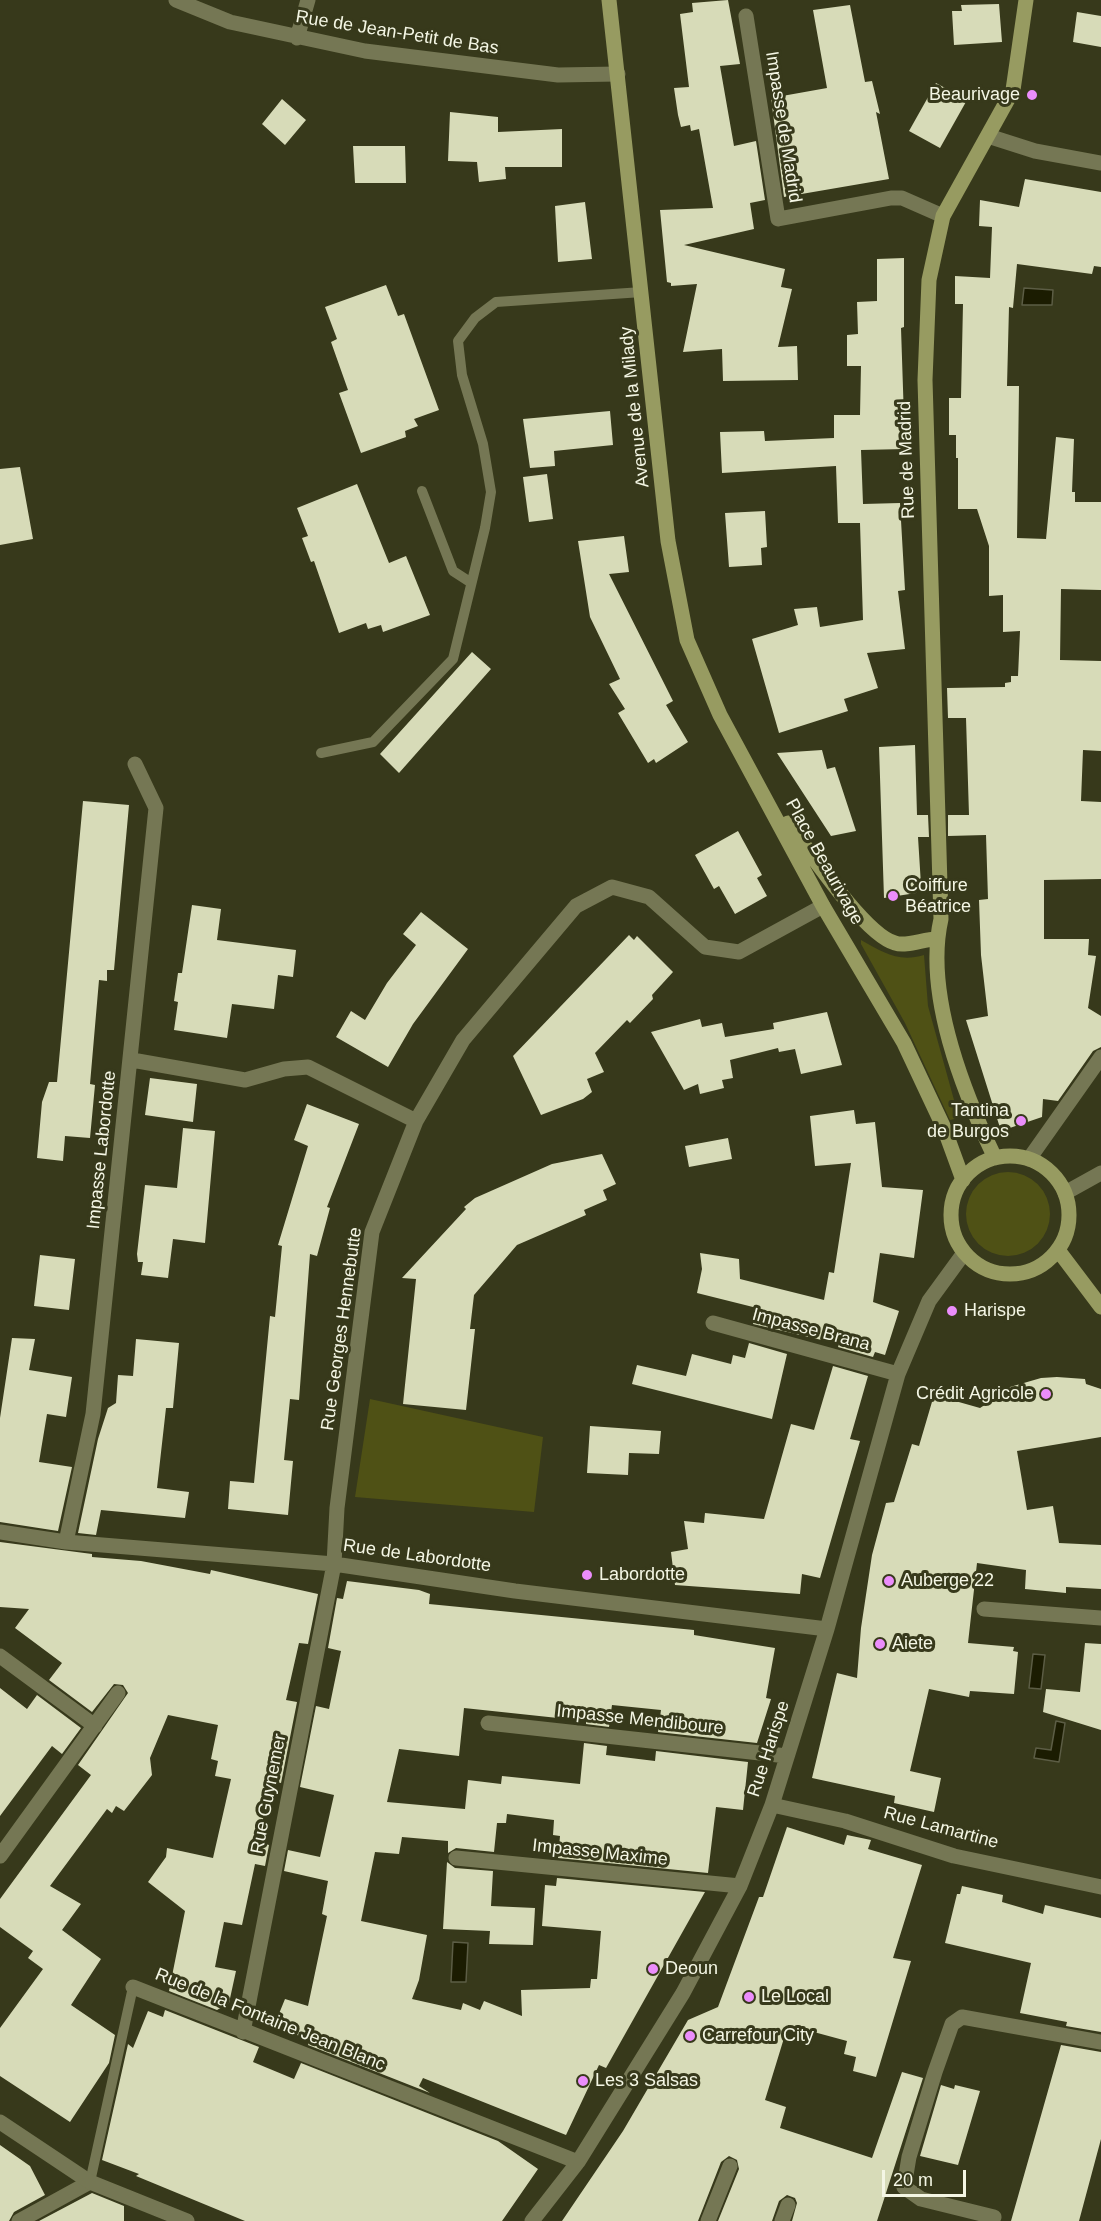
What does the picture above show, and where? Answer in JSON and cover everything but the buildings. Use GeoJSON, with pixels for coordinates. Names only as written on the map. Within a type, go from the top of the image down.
{"type":"FeatureCollection","features":[{"type":"Feature","properties":{"kind":"main road","name":"Avenue de la Milady"},"geometry":{"type":"LineString","coordinates":[[609,0],[668,541],[687,640],[720,715],[764,792]]}},
{"type":"Feature","properties":{"kind":"main road","name":"Rue de Madrid"},"geometry":{"type":"LineString","coordinates":[[936,939],[941,920],[925,380],[928,280],[943,216],[1013,90],[1026,0]]}},
{"type":"Feature","properties":{"kind":"main road","name":"Place Beaurivage"},"geometry":{"type":"LineString","coordinates":[[764,792],[863,920],[880,937],[897,944],[936,939]]}},
{"type":"Feature","properties":{"kind":"main road","name":"Place Beaurivage"},"geometry":{"type":"LineString","coordinates":[[764,792],[824,906],[904,1043],[944,1128],[963,1180]]}},
{"type":"Feature","properties":{"kind":"main road"},"geometry":{"type":"LineString","coordinates":[[936,939],[940,996],[947,1032],[983,1132],[995,1158]]}},
{"type":"Feature","properties":{"kind":"main road"},"geometry":{"type":"LineString","coordinates":[[1012,1156],[1029,1159],[1044,1167],[1065,1193],[1069,1222],[1058,1250],[1034,1269],[1004,1274],[975,1264],[956,1240],[951,1209],[963,1180],[977,1166],[995,1158],[1012,1156]]}},
{"type":"Feature","properties":{"kind":"main road"},"geometry":{"type":"LineString","coordinates":[[1058,1250],[1101,1307]]}},
{"type":"Feature","properties":{"kind":"street","name":"Rue de Jean-Petit de Bas"},"geometry":{"type":"LineString","coordinates":[[176,0],[230,22],[365,51],[558,75],[618,74]]}},
{"type":"Feature","properties":{"kind":"street"},"geometry":{"type":"LineString","coordinates":[[297,38],[308,0]]}},
{"type":"Feature","properties":{"kind":"street","name":"Impasse de Madrid"},"geometry":{"type":"LineString","coordinates":[[746,16],[778,219],[891,198],[903,198],[943,216]]}},
{"type":"Feature","properties":{"kind":"street"},"geometry":{"type":"LineString","coordinates":[[988,136],[1035,151],[1101,164]]}},
{"type":"Feature","properties":{"kind":"street","name":"Impasse Labordotte"},"geometry":{"type":"LineString","coordinates":[[66,1542],[93,1414],[132,1060],[156,808],[135,764]]}},
{"type":"Feature","properties":{"kind":"street","name":"Rue Georges Hennebutte"},"geometry":{"type":"LineString","coordinates":[[334,1564],[337,1508],[372,1232],[417,1121],[463,1040],[576,906],[612,887],[649,897],[705,947],[739,952],[824,906]]}},
{"type":"Feature","properties":{"kind":"street"},"geometry":{"type":"LineString","coordinates":[[1029,1159],[1101,1057]]}},
{"type":"Feature","properties":{"kind":"street"},"geometry":{"type":"LineString","coordinates":[[132,1060],[245,1080],[284,1069],[308,1067],[417,1121]]}},
{"type":"Feature","properties":{"kind":"street"},"geometry":{"type":"LineString","coordinates":[[1065,1193],[1101,1173]]}},
{"type":"Feature","properties":{"kind":"street","name":"Rue Harispe"},"geometry":{"type":"LineString","coordinates":[[532,2221],[578,2162],[683,1993],[740,1886],[772,1805],[827,1629],[898,1374],[929,1301],[964,1253]]}},
{"type":"Feature","properties":{"kind":"street","name":"Impasse Brana"},"geometry":{"type":"LineString","coordinates":[[713,1323],[898,1374]]}},
{"type":"Feature","properties":{"kind":"street","name":"Rue de Labordotte"},"geometry":{"type":"LineString","coordinates":[[0,1532],[66,1542],[334,1564],[515,1591],[827,1629]]}},
{"type":"Feature","properties":{"kind":"street","name":"Rue Guynemer"},"geometry":{"type":"LineString","coordinates":[[243,2032],[334,1564]]}},
{"type":"Feature","properties":{"kind":"street"},"geometry":{"type":"LineString","coordinates":[[984,1609],[1101,1618]]}},
{"type":"Feature","properties":{"kind":"street"},"geometry":{"type":"LineString","coordinates":[[0,1656],[95,1725]]}},
{"type":"Feature","properties":{"kind":"street"},"geometry":{"type":"LineString","coordinates":[[0,1856],[118,1693]]}},
{"type":"Feature","properties":{"kind":"street","name":"Impasse Mendiboure"},"geometry":{"type":"LineString","coordinates":[[488,1724],[787,1756]]}},
{"type":"Feature","properties":{"kind":"street","name":"Rue Lamartine"},"geometry":{"type":"LineString","coordinates":[[772,1805],[845,1821],[954,1856],[1101,1887]]}},
{"type":"Feature","properties":{"kind":"street","name":"Impasse Maxime"},"geometry":{"type":"LineString","coordinates":[[456,1858],[740,1886]]}},
{"type":"Feature","properties":{"kind":"street","name":"Rue de la Fontaine Jean Blanc"},"geometry":{"type":"LineString","coordinates":[[133,1987],[578,2162]]}},
{"type":"Feature","properties":{"kind":"street"},"geometry":{"type":"LineString","coordinates":[[994,2217],[921,2199],[904,2187],[909,2157],[952,2024],[962,2017],[1101,2042]]}},
{"type":"Feature","properties":{"kind":"street"},"geometry":{"type":"LineString","coordinates":[[0,2122],[90,2182],[187,2221]]}},
{"type":"Feature","properties":{"kind":"street"},"geometry":{"type":"LineString","coordinates":[[708,2221],[730,2166]]}},
{"type":"Feature","properties":{"kind":"street"},"geometry":{"type":"LineString","coordinates":[[19,2221],[90,2182]]}},
{"type":"Feature","properties":{"kind":"street"},"geometry":{"type":"LineString","coordinates":[[782,2221],[788,2205]]}},
{"type":"Feature","properties":{"kind":"lane"},"geometry":{"type":"LineString","coordinates":[[321,753],[373,742],[453,659],[485,528],[491,492],[483,444],[462,375],[458,341],[475,318],[496,302],[642,292]]}},
{"type":"Feature","properties":{"kind":"lane"},"geometry":{"type":"LineString","coordinates":[[422,491],[453,571],[470,582]]}},
{"type":"Feature","properties":{"kind":"lane","name":"Rue de la Fontaine Jean Blanc"},"geometry":{"type":"LineString","coordinates":[[90,2182],[133,1987]]}},
{"type":"Feature","properties":{"kind":"shaded area"},"geometry":{"type":"Polygon","coordinates":[[[1024,288],[1053,290],[1052,305],[1022,305],[1024,288]]]}},
{"type":"Feature","properties":{"kind":"shaded area"},"geometry":{"type":"Polygon","coordinates":[[[861,940],[898,957],[924,955],[928,1006],[959,1118],[950,1120],[905,1023],[861,944],[861,940]]]}},
{"type":"Feature","properties":{"kind":"shaded area"},"geometry":{"type":"Polygon","coordinates":[[[1008,1172],[1024,1175],[1038,1184],[1047,1198],[1050,1214],[1047,1230],[1038,1244],[1024,1253],[1008,1256],[992,1253],[978,1244],[969,1230],[966,1214],[969,1198],[978,1184],[992,1175],[1008,1172]]]}},
{"type":"Feature","properties":{"kind":"shaded area"},"geometry":{"type":"Polygon","coordinates":[[[370,1399],[543,1437],[534,1512],[355,1497],[370,1399]]]}},
{"type":"Feature","properties":{"kind":"shaded area"},"geometry":{"type":"Polygon","coordinates":[[[1033,1654],[1045,1655],[1041,1689],[1029,1688],[1033,1654]]]}},
{"type":"Feature","properties":{"kind":"shaded area"},"geometry":{"type":"Polygon","coordinates":[[[1056,1721],[1065,1723],[1059,1762],[1034,1758],[1036,1748],[1051,1750],[1056,1721]]]}},
{"type":"Feature","properties":{"kind":"shaded area"},"geometry":{"type":"Polygon","coordinates":[[[453,1942],[468,1943],[466,1982],[451,1982],[453,1942]]]}},
{"type":"Feature","properties":{"kind":"place","name":"Beaurivage"},"geometry":{"type":"Point","coordinates":[1032,95]}},
{"type":"Feature","properties":{"kind":"place","name":"Coiffure Béatrice"},"geometry":{"type":"Point","coordinates":[893,896]}},
{"type":"Feature","properties":{"kind":"place","name":"Tantina de Burgos"},"geometry":{"type":"Point","coordinates":[1021,1121]}},
{"type":"Feature","properties":{"kind":"place","name":"Harispe"},"geometry":{"type":"Point","coordinates":[952,1311]}},
{"type":"Feature","properties":{"kind":"place","name":"Crédit Agricole"},"geometry":{"type":"Point","coordinates":[1046,1394]}},
{"type":"Feature","properties":{"kind":"place","name":"Labordotte"},"geometry":{"type":"Point","coordinates":[587,1575]}},
{"type":"Feature","properties":{"kind":"place","name":"Auberge 22"},"geometry":{"type":"Point","coordinates":[889,1581]}},
{"type":"Feature","properties":{"kind":"place","name":"Aiete"},"geometry":{"type":"Point","coordinates":[880,1644]}},
{"type":"Feature","properties":{"kind":"place","name":"Deoun"},"geometry":{"type":"Point","coordinates":[653,1969]}},
{"type":"Feature","properties":{"kind":"place","name":"Le Local"},"geometry":{"type":"Point","coordinates":[749,1997]}},
{"type":"Feature","properties":{"kind":"place","name":"Carrefour City"},"geometry":{"type":"Point","coordinates":[690,2036]}},
{"type":"Feature","properties":{"kind":"place","name":"Les 3 Salsas"},"geometry":{"type":"Point","coordinates":[583,2081]}}]}
